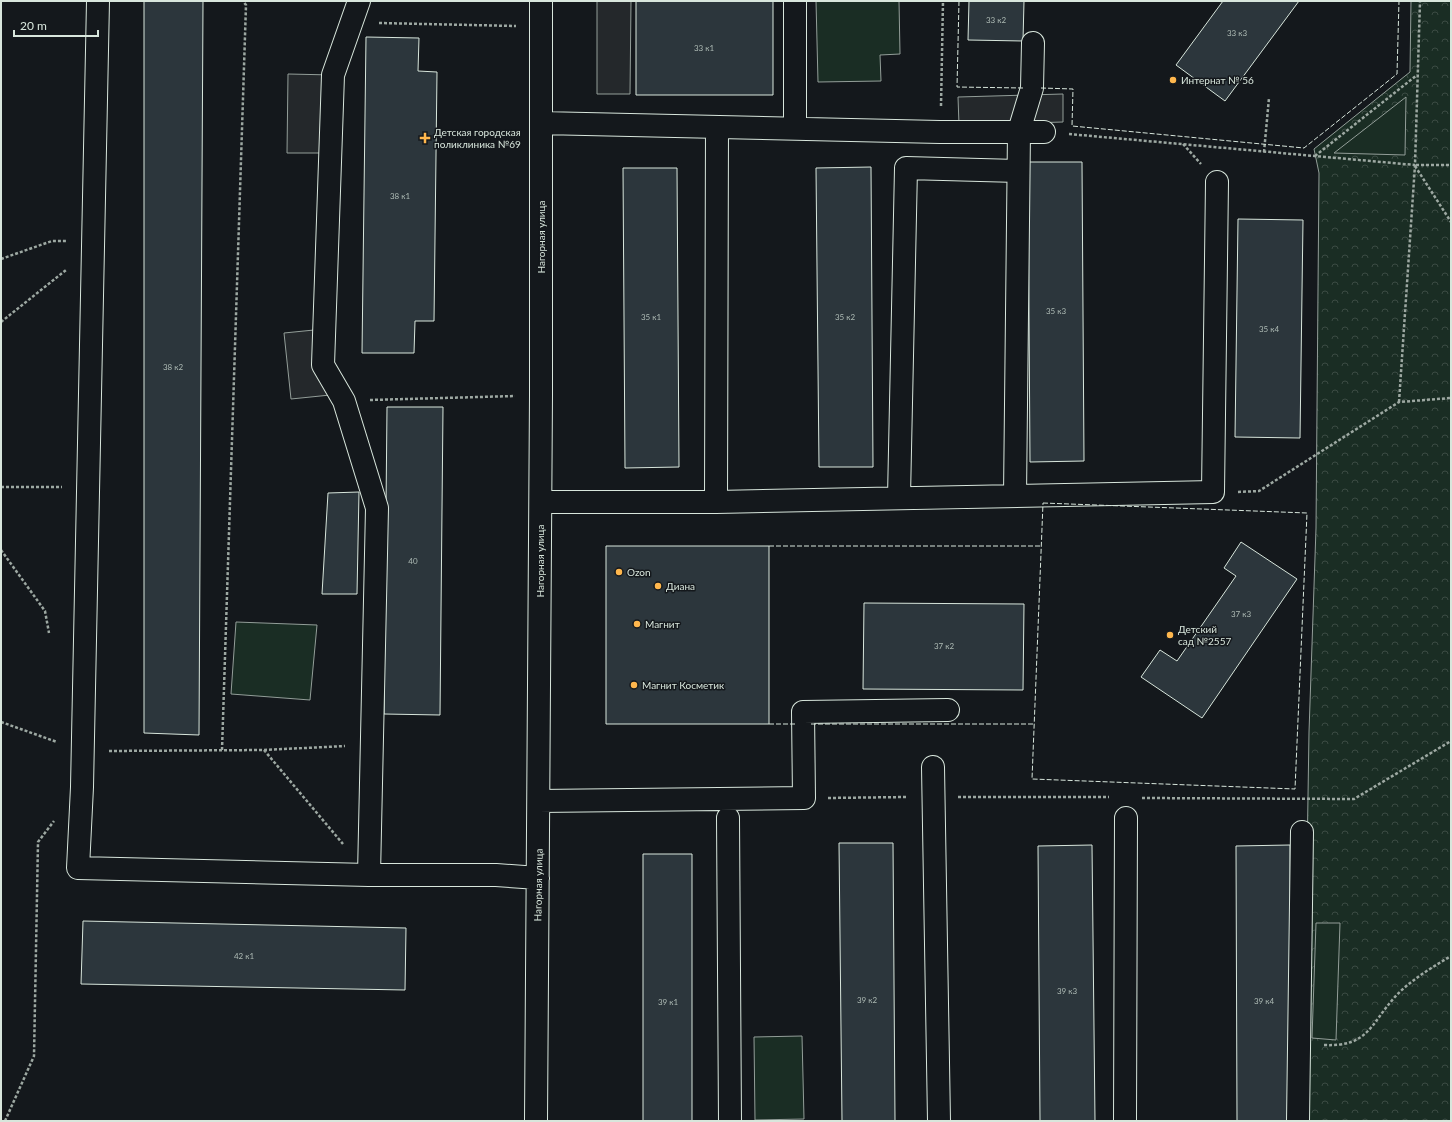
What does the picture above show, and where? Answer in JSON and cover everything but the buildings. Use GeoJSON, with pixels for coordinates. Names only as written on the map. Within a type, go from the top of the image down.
{"type":"FeatureCollection","features":[{"type":"Feature","properties":{"kind":"street"},"geometry":{"type":"LineString","coordinates":[[98,1],[89,487],[78,868],[496,875],[538,878]]}},
{"type":"Feature","properties":{"kind":"street"},"geometry":{"type":"LineString","coordinates":[[359,1],[333,75],[323,365],[344,401],[377,508],[369,874]]}},
{"type":"Feature","properties":{"kind":"street","name":"Нагорная улица"},"geometry":{"type":"LineString","coordinates":[[536,1121],[541,502],[542,1]]}},
{"type":"Feature","properties":{"kind":"street"},"geometry":{"type":"LineString","coordinates":[[795,1],[795,128]]}},
{"type":"Feature","properties":{"kind":"street"},"geometry":{"type":"LineString","coordinates":[[1015,496],[1019,131],[1032,88],[1033,44]]}},
{"type":"Feature","properties":{"kind":"street"},"geometry":{"type":"LineString","coordinates":[[541,123],[940,132],[1044,132]]}},
{"type":"Feature","properties":{"kind":"street"},"geometry":{"type":"LineString","coordinates":[[716,502],[717,127]]}},
{"type":"Feature","properties":{"kind":"street"},"geometry":{"type":"LineString","coordinates":[[899,497],[906,168],[1018,171]]}},
{"type":"Feature","properties":{"kind":"street"},"geometry":{"type":"LineString","coordinates":[[541,502],[716,502],[899,497],[1213,492],[1217,182]]}},
{"type":"Feature","properties":{"kind":"street"},"geometry":{"type":"LineString","coordinates":[[538,801],[804,798],[803,712],[948,710]]}},
{"type":"Feature","properties":{"kind":"street"},"geometry":{"type":"LineString","coordinates":[[933,767],[939,1121]]}},
{"type":"Feature","properties":{"kind":"street"},"geometry":{"type":"LineString","coordinates":[[1125,1121],[1126,808]]}},
{"type":"Feature","properties":{"kind":"street"},"geometry":{"type":"LineString","coordinates":[[728,818],[730,1121]]}},
{"type":"Feature","properties":{"kind":"street"},"geometry":{"type":"LineString","coordinates":[[1298,1121],[1302,832]]}},
{"type":"Feature","properties":{"kind":"path"},"geometry":{"type":"LineString","coordinates":[[222,750],[246,5],[244,1]]}},
{"type":"Feature","properties":{"kind":"path"},"geometry":{"type":"LineString","coordinates":[[940,132],[943,1]]}},
{"type":"Feature","properties":{"kind":"path"},"geometry":{"type":"LineString","coordinates":[[1399,402],[1415,165],[1420,1]]}},
{"type":"Feature","properties":{"kind":"path"},"geometry":{"type":"LineString","coordinates":[[352,23],[542,27]]}},
{"type":"Feature","properties":{"kind":"path"},"geometry":{"type":"LineString","coordinates":[[1314,156],[1418,74]]}},
{"type":"Feature","properties":{"kind":"path"},"geometry":{"type":"LineString","coordinates":[[1264,152],[1269,98]]}},
{"type":"Feature","properties":{"kind":"path"},"geometry":{"type":"LineString","coordinates":[[1044,132],[1415,165],[1451,165]]}},
{"type":"Feature","properties":{"kind":"path"},"geometry":{"type":"LineString","coordinates":[[1415,165],[1451,222]]}},
{"type":"Feature","properties":{"kind":"path"},"geometry":{"type":"LineString","coordinates":[[1,259],[52,241],[93,245]]}},
{"type":"Feature","properties":{"kind":"path"},"geometry":{"type":"LineString","coordinates":[[1,322],[93,245]]}},
{"type":"Feature","properties":{"kind":"path"},"geometry":{"type":"LineString","coordinates":[[344,401],[541,396]]}},
{"type":"Feature","properties":{"kind":"path"},"geometry":{"type":"LineString","coordinates":[[1213,492],[1259,491],[1399,402],[1451,398]]}},
{"type":"Feature","properties":{"kind":"path"},"geometry":{"type":"LineString","coordinates":[[1,486],[89,487]]}},
{"type":"Feature","properties":{"kind":"path"},"geometry":{"type":"LineString","coordinates":[[1,550],[45,612],[49,633]]}},
{"type":"Feature","properties":{"kind":"path"},"geometry":{"type":"LineString","coordinates":[[1,722],[82,751],[264,750],[372,744]]}},
{"type":"Feature","properties":{"kind":"path"},"geometry":{"type":"LineString","coordinates":[[804,798],[934,797],[1126,808],[1354,799],[1451,741]]}},
{"type":"Feature","properties":{"kind":"path"},"geometry":{"type":"LineString","coordinates":[[264,750],[344,845]]}},
{"type":"Feature","properties":{"kind":"path"},"geometry":{"type":"LineString","coordinates":[[5,1121],[34,1056],[38,842],[57,818]]}},
{"type":"Feature","properties":{"kind":"path"},"geometry":{"type":"LineString","coordinates":[[1299,1043],[1328,1045],[1351,1043],[1368,1032],[1394,998],[1415,979],[1451,956]]}},
{"type":"Feature","properties":{"kind":"green space"},"geometry":{"type":"Polygon","coordinates":[[[816,1],[899,1],[900,54],[880,55],[881,81],[818,82],[816,1]]]}},
{"type":"Feature","properties":{"kind":"green space"},"geometry":{"type":"Polygon","coordinates":[[[1411,1],[1451,1],[1451,1121],[1303,1121],[1309,732],[1316,528],[1319,173],[1314,149],[1410,72],[1411,1]]]}},
{"type":"Feature","properties":{"kind":"green space"},"geometry":{"type":"Polygon","coordinates":[[[1406,97],[1405,155],[1334,153],[1406,97]]]}},
{"type":"Feature","properties":{"kind":"green space"},"geometry":{"type":"Polygon","coordinates":[[[236,622],[317,625],[310,700],[231,694],[236,622]]]}},
{"type":"Feature","properties":{"kind":"green space"},"geometry":{"type":"Polygon","coordinates":[[[1316,923],[1340,923],[1336,1040],[1312,1038],[1316,923]]]}},
{"type":"Feature","properties":{"kind":"green space"},"geometry":{"type":"Polygon","coordinates":[[[802,1036],[804,1119],[755,1120],[754,1037],[802,1036]]]}},
{"type":"Feature","properties":{"kind":"shaded area"},"geometry":{"type":"Polygon","coordinates":[[[597,1],[631,1],[630,94],[597,94],[597,1]]]}},
{"type":"Feature","properties":{"kind":"shaded area"},"geometry":{"type":"Polygon","coordinates":[[[288,74],[333,75],[330,153],[287,153],[288,74]]]}},
{"type":"Feature","properties":{"kind":"shaded area"},"geometry":{"type":"Polygon","coordinates":[[[1063,94],[1063,122],[959,125],[958,97],[1063,94]]]}},
{"type":"Feature","properties":{"kind":"shaded area"},"geometry":{"type":"Polygon","coordinates":[[[324,329],[340,394],[291,399],[284,333],[324,329]]]}},
{"type":"Feature","properties":{"kind":"fence"},"geometry":{"type":"LineString","coordinates":[[959,1],[957,87],[1023,88]]}},
{"type":"Feature","properties":{"kind":"fence"},"geometry":{"type":"LineString","coordinates":[[1041,88],[1073,89],[1072,126],[1304,148],[1397,74],[1399,1]]}},
{"type":"Feature","properties":{"kind":"fence"},"geometry":{"type":"LineString","coordinates":[[1043,503],[1307,513],[1295,789],[1032,779],[1043,503]]}},
{"type":"Feature","properties":{"kind":"fence"},"geometry":{"type":"LineString","coordinates":[[769,546],[1042,546]]}},
{"type":"Feature","properties":{"kind":"fence"},"geometry":{"type":"LineString","coordinates":[[769,724],[795,724]]}},
{"type":"Feature","properties":{"kind":"fence"},"geometry":{"type":"LineString","coordinates":[[811,724],[1034,724]]}},
{"type":"Feature","properties":{"kind":"place","name":"Интернат № 56"},"geometry":{"type":"Point","coordinates":[1173,80]}},
{"type":"Feature","properties":{"kind":"place","name":"Детская городская поликлиника №69"},"geometry":{"type":"Point","coordinates":[425,138]}},
{"type":"Feature","properties":{"kind":"place","name":"Ozon"},"geometry":{"type":"Point","coordinates":[619,572]}},
{"type":"Feature","properties":{"kind":"place","name":"Диана"},"geometry":{"type":"Point","coordinates":[658,586]}},
{"type":"Feature","properties":{"kind":"place","name":"Магнит"},"geometry":{"type":"Point","coordinates":[637,624]}},
{"type":"Feature","properties":{"kind":"place","name":"Детский сад №2557"},"geometry":{"type":"Point","coordinates":[1170,635]}},
{"type":"Feature","properties":{"kind":"place","name":"Магнит Косметик"},"geometry":{"type":"Point","coordinates":[634,685]}}]}
